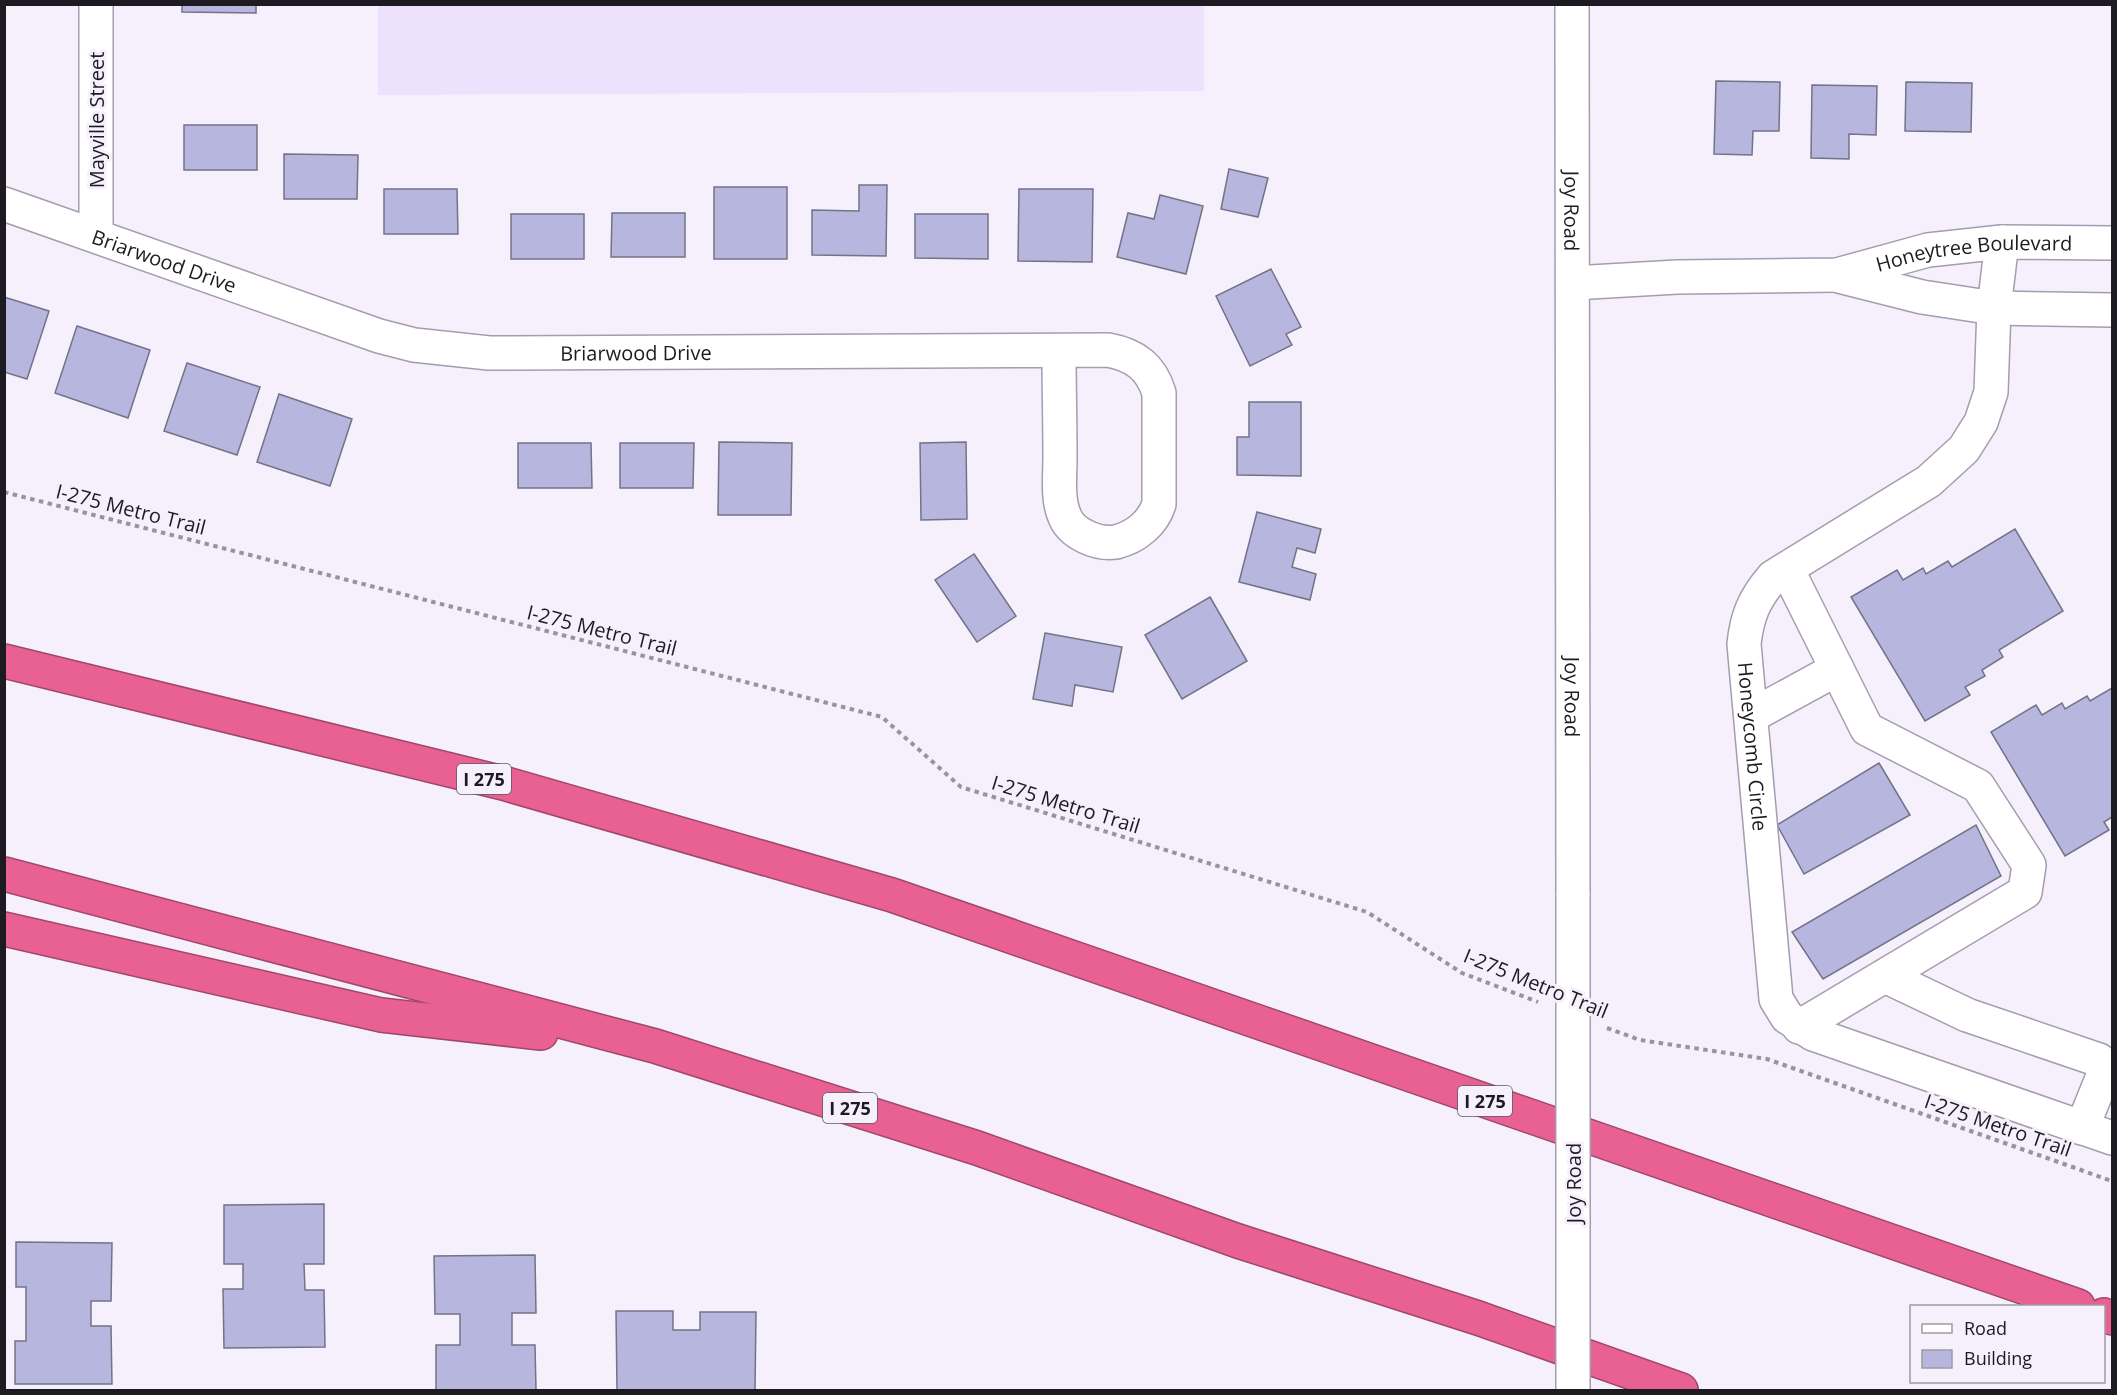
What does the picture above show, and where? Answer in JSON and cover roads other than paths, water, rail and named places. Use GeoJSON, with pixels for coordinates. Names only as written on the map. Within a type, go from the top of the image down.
{"type":"FeatureCollection","features":[{"type":"Feature","properties":{"kind":"highway"},"geometry":{"type":"LineString","coordinates":[[4,643],[72,677]]}},
{"type":"Feature","properties":{"kind":"highway","name":"I 275"},"geometry":{"type":"LineString","coordinates":[[4,661],[502,783],[892,895],[2076,1305]]}},
{"type":"Feature","properties":{"kind":"highway","name":"I 275"},"geometry":{"type":"LineString","coordinates":[[4,874],[655,1046],[977,1148],[1238,1241],[1478,1318],[1681,1390]]}},
{"type":"Feature","properties":{"kind":"highway"},"geometry":{"type":"LineString","coordinates":[[4,929],[381,1014],[655,1046]]}},
{"type":"Feature","properties":{"kind":"street","name":"Mayville Street"},"geometry":{"type":"LineString","coordinates":[[96,4],[96,235]]}},
{"type":"Feature","properties":{"kind":"street","name":"Joy Road"},"geometry":{"type":"LineString","coordinates":[[1572,4],[1573,1390]]}},
{"type":"Feature","properties":{"kind":"street","name":"Briarwood Drive"},"geometry":{"type":"LineString","coordinates":[[4,204],[379,336],[451,351],[489,353],[1108,350],[1120,352],[1133,356],[1154,376],[1159,393],[1159,504],[1154,518],[1134,534],[1119,541],[1097,541],[1084,536],[1065,518],[1060,493],[1059,352]]}},
{"type":"Feature","properties":{"kind":"street","name":"Honeytree Boulevard"},"geometry":{"type":"LineString","coordinates":[[1573,283],[1677,277],[1837,275],[1928,250],[2002,242],[2112,243]]}},
{"type":"Feature","properties":{"kind":"street","name":"Honeycomb Circle"},"geometry":{"type":"LineString","coordinates":[[2002,242],[1995,308],[1991,392],[1981,422],[1964,449],[1929,481],[1773,577],[1757,595],[1747,616],[1744,644],[1776,999],[1787,1017],[1799,1027],[2112,1138]]}},
{"type":"Feature","properties":{"kind":"street","name":"Honeytree Boulevard"},"geometry":{"type":"LineString","coordinates":[[1837,275],[1922,297],[1995,308],[2112,310]]}},
{"type":"Feature","properties":{"kind":"street"},"geometry":{"type":"LineString","coordinates":[[1786,569],[1867,729],[1978,786],[2029,865],[2025,892],[1799,1027]]}},
{"type":"Feature","properties":{"kind":"street"},"geometry":{"type":"LineString","coordinates":[[1751,716],[1837,669]]}},
{"type":"Feature","properties":{"kind":"street"},"geometry":{"type":"LineString","coordinates":[[1885,976],[1967,1015],[2099,1060],[2104,1071],[2082,1128]]}}]}
